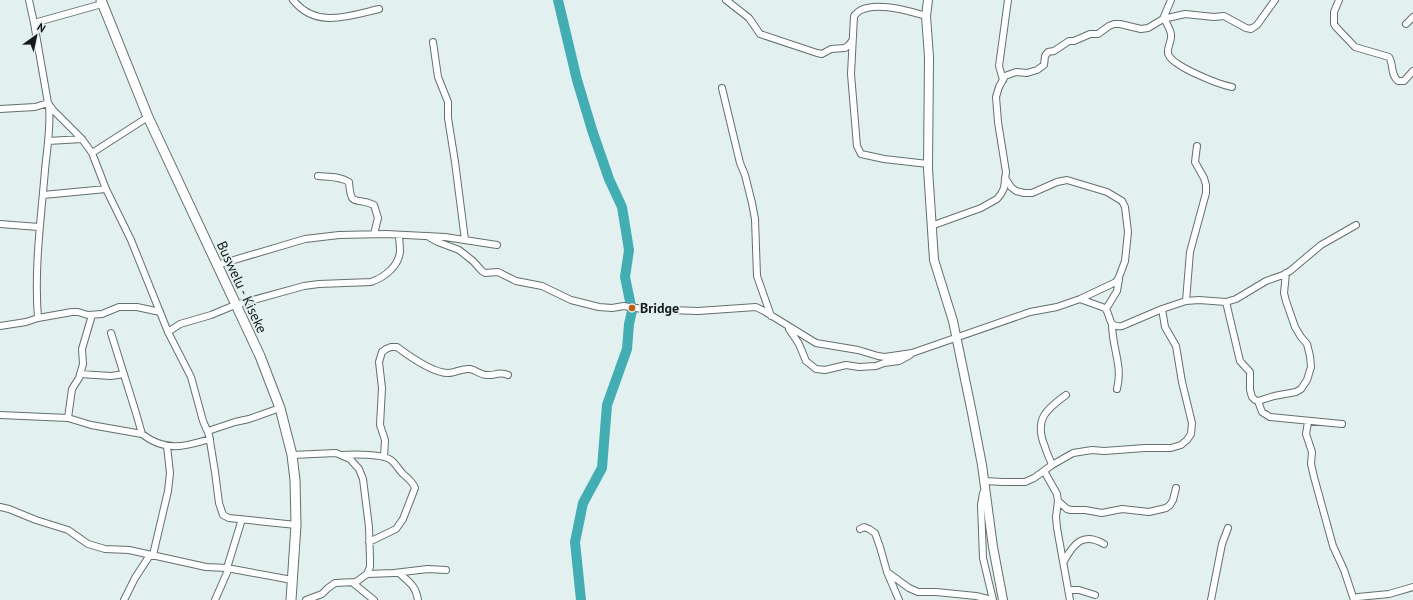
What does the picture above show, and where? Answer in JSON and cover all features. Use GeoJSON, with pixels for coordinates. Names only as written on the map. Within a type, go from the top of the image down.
{"type":"FeatureCollection","features":[{"type":"Feature","properties":{"kind":"main road","name":"Buswelu - Kiseke"},"geometry":{"type":"LineString","coordinates":[[101,2],[148,117],[260,356],[280,408],[292,455],[295,480],[296,526],[291,600]]}},
{"type":"Feature","properties":{"kind":"street"},"geometry":{"type":"LineString","coordinates":[[29,0],[49,105],[48,141],[39,227],[36,295],[38,318]]}},
{"type":"Feature","properties":{"kind":"street"},"geometry":{"type":"LineString","coordinates":[[293,0],[301,9],[325,18],[340,18],[379,9]]}},
{"type":"Feature","properties":{"kind":"street"},"geometry":{"type":"LineString","coordinates":[[726,0],[749,18],[760,34],[817,53],[822,54],[831,49],[845,48],[849,46],[852,41]]}},
{"type":"Feature","properties":{"kind":"street"},"geometry":{"type":"LineString","coordinates":[[928,0],[926,16],[929,57],[928,164],[934,260],[941,288],[950,312],[972,414],[1003,600]]}},
{"type":"Feature","properties":{"kind":"street"},"geometry":{"type":"LineString","coordinates":[[1002,80],[999,66],[1008,0]]}},
{"type":"Feature","properties":{"kind":"street"},"geometry":{"type":"LineString","coordinates":[[1170,0],[1164,18],[1171,34],[1168,50],[1170,57],[1178,64],[1194,73],[1232,88]]}},
{"type":"Feature","properties":{"kind":"street"},"geometry":{"type":"LineString","coordinates":[[931,226],[981,208],[997,199],[1001,194],[1004,188],[1006,172],[996,108],[996,97],[1002,80],[1009,74],[1016,72],[1027,73],[1041,68],[1044,64],[1046,54],[1054,51],[1069,41],[1074,41],[1090,34],[1098,34],[1114,24],[1145,29],[1164,18],[1185,14],[1214,17],[1224,16],[1246,28],[1251,29],[1261,21],[1274,0]]}},
{"type":"Feature","properties":{"kind":"street"},"geometry":{"type":"LineString","coordinates":[[1339,0],[1334,12],[1334,24],[1352,44],[1359,49],[1389,57],[1392,62],[1394,76],[1398,81],[1404,81],[1413,71]]}},
{"type":"Feature","properties":{"kind":"street"},"geometry":{"type":"LineString","coordinates":[[34,23],[101,2]]}},
{"type":"Feature","properties":{"kind":"street"},"geometry":{"type":"LineString","coordinates":[[926,16],[891,7],[867,8],[859,10],[854,16],[851,74],[858,149],[864,155],[928,164]]}},
{"type":"Feature","properties":{"kind":"street"},"geometry":{"type":"LineString","coordinates":[[1406,24],[1413,17]]}},
{"type":"Feature","properties":{"kind":"street"},"geometry":{"type":"LineString","coordinates":[[433,42],[438,77],[448,102],[448,118],[465,240]]}},
{"type":"Feature","properties":{"kind":"street"},"geometry":{"type":"LineString","coordinates":[[722,88],[755,219],[756,276],[771,316]]}},
{"type":"Feature","properties":{"kind":"street"},"geometry":{"type":"LineString","coordinates":[[0,109],[49,105]]}},
{"type":"Feature","properties":{"kind":"street"},"geometry":{"type":"LineString","coordinates":[[49,105],[82,139],[92,153],[106,189],[131,240],[168,332],[191,377],[202,421],[208,431],[210,439],[218,503],[221,511],[230,518],[296,526]]}},
{"type":"Feature","properties":{"kind":"street"},"geometry":{"type":"LineString","coordinates":[[92,153],[148,117]]}},
{"type":"Feature","properties":{"kind":"street"},"geometry":{"type":"LineString","coordinates":[[48,141],[82,139]]}},
{"type":"Feature","properties":{"kind":"street"},"geometry":{"type":"LineString","coordinates":[[1186,301],[1190,252],[1206,193],[1204,178],[1195,162],[1197,146]]}},
{"type":"Feature","properties":{"kind":"street"},"geometry":{"type":"LineString","coordinates":[[318,176],[346,179],[349,182],[350,196],[352,199],[358,202],[368,202],[374,205],[377,210],[378,218],[374,234]]}},
{"type":"Feature","properties":{"kind":"street"},"geometry":{"type":"LineString","coordinates":[[1005,178],[1011,187],[1016,191],[1024,193],[1032,193],[1057,182],[1067,180],[1107,192],[1122,201],[1126,207],[1128,232],[1125,261],[1119,277],[1117,291],[1106,309]]}},
{"type":"Feature","properties":{"kind":"street"},"geometry":{"type":"LineString","coordinates":[[43,195],[106,189]]}},
{"type":"Feature","properties":{"kind":"street"},"geometry":{"type":"LineString","coordinates":[[0,224],[39,227]]}},
{"type":"Feature","properties":{"kind":"street"},"geometry":{"type":"LineString","coordinates":[[1112,324],[1116,327],[1122,326],[1162,309],[1186,301],[1199,300],[1226,302],[1236,299],[1266,281],[1286,273],[1321,245],[1356,225]]}},
{"type":"Feature","properties":{"kind":"street"},"geometry":{"type":"LineString","coordinates":[[217,265],[305,240],[339,235],[374,234],[427,236],[497,245]]}},
{"type":"Feature","properties":{"kind":"street"},"geometry":{"type":"LineString","coordinates":[[168,332],[180,324],[211,315],[235,304],[304,286],[326,283],[371,282],[379,280],[392,269],[398,256],[400,250],[399,235]]}},
{"type":"Feature","properties":{"kind":"street"},"geometry":{"type":"LineString","coordinates":[[427,236],[459,250],[485,273],[498,272],[516,281],[542,286],[571,300],[599,307],[612,308],[624,306],[642,309],[698,311],[756,308],[786,324],[816,343],[858,350],[885,357],[912,353]]}},
{"type":"Feature","properties":{"kind":"street"},"geometry":{"type":"LineString","coordinates":[[1226,302],[1240,361],[1250,372],[1250,390],[1252,398],[1258,401],[1296,392],[1301,389],[1307,380],[1311,367],[1307,344],[1300,337],[1295,327],[1286,301],[1284,293],[1286,273]]}},
{"type":"Feature","properties":{"kind":"street"},"geometry":{"type":"LineString","coordinates":[[786,324],[797,340],[806,360],[816,369],[826,370],[846,365],[859,367],[876,366],[884,363],[899,361],[912,353],[935,344],[1030,312],[1057,307],[1080,299],[1111,285],[1119,277]]}},
{"type":"Feature","properties":{"kind":"street"},"geometry":{"type":"LineString","coordinates":[[1080,299],[1106,309],[1112,324],[1114,347],[1119,368],[1120,378],[1117,389]]}},
{"type":"Feature","properties":{"kind":"street"},"geometry":{"type":"LineString","coordinates":[[0,326],[72,312],[92,315],[102,314],[119,306],[160,312]]}},
{"type":"Feature","properties":{"kind":"street"},"geometry":{"type":"LineString","coordinates":[[984,480],[1025,482],[1044,472],[1052,465],[1073,453],[1092,450],[1104,451],[1171,448],[1181,445],[1187,440],[1191,434],[1192,423],[1182,382],[1176,346],[1165,327],[1162,309]]}},
{"type":"Feature","properties":{"kind":"street"},"geometry":{"type":"LineString","coordinates":[[68,418],[72,389],[80,374],[83,364],[82,349],[92,315]]}},
{"type":"Feature","properties":{"kind":"street"},"geometry":{"type":"LineString","coordinates":[[111,333],[142,434]]}},
{"type":"Feature","properties":{"kind":"street"},"geometry":{"type":"LineString","coordinates":[[384,457],[385,440],[380,425],[382,388],[379,362],[382,352],[386,349],[397,347],[433,369],[443,373],[451,374],[466,369],[471,369],[488,376],[498,373],[508,375]]}},
{"type":"Feature","properties":{"kind":"street"},"geometry":{"type":"LineString","coordinates":[[80,374],[111,376],[124,374]]}},
{"type":"Feature","properties":{"kind":"street"},"geometry":{"type":"LineString","coordinates":[[1052,465],[1042,440],[1041,422],[1047,410],[1066,395]]}},
{"type":"Feature","properties":{"kind":"street"},"geometry":{"type":"LineString","coordinates":[[1258,401],[1262,412],[1270,417],[1308,422],[1342,424]]}},
{"type":"Feature","properties":{"kind":"street"},"geometry":{"type":"LineString","coordinates":[[208,431],[235,422],[250,419],[280,408]]}},
{"type":"Feature","properties":{"kind":"street"},"geometry":{"type":"LineString","coordinates":[[0,416],[68,418],[91,425],[142,434],[155,443],[173,447],[195,444],[210,439]]}},
{"type":"Feature","properties":{"kind":"street"},"geometry":{"type":"LineString","coordinates":[[1308,422],[1306,434],[1312,452],[1311,464],[1314,477],[1333,546],[1344,570],[1354,600],[1358,597],[1389,594],[1413,587]]}},
{"type":"Feature","properties":{"kind":"street"},"geometry":{"type":"LineString","coordinates":[[124,600],[135,578],[152,555],[168,491],[170,473],[167,446]]}},
{"type":"Feature","properties":{"kind":"street"},"geometry":{"type":"LineString","coordinates":[[292,455],[329,452],[361,454],[384,457],[392,460],[414,485],[415,492],[403,520],[396,529],[369,542]]}},
{"type":"Feature","properties":{"kind":"street"},"geometry":{"type":"LineString","coordinates":[[306,600],[322,594],[335,583],[356,582],[367,574],[370,567],[369,528],[363,478],[359,469],[350,459],[342,454]]}},
{"type":"Feature","properties":{"kind":"street"},"geometry":{"type":"LineString","coordinates":[[1044,472],[1057,494],[1058,501],[1056,517],[1070,600]]}},
{"type":"Feature","properties":{"kind":"street"},"geometry":{"type":"LineString","coordinates":[[1058,501],[1067,509],[1071,510],[1085,510],[1102,513],[1122,509],[1149,512],[1166,508],[1170,505],[1176,488]]}},
{"type":"Feature","properties":{"kind":"street"},"geometry":{"type":"LineString","coordinates":[[887,572],[909,588],[918,592],[936,592],[976,596],[992,600],[983,558],[981,505],[983,493],[986,491]]}},
{"type":"Feature","properties":{"kind":"street"},"geometry":{"type":"LineString","coordinates":[[0,507],[68,530],[88,544],[105,549],[129,550],[173,561],[206,567],[228,568],[292,580]]}},
{"type":"Feature","properties":{"kind":"street"},"geometry":{"type":"LineString","coordinates":[[215,600],[228,568],[242,519]]}},
{"type":"Feature","properties":{"kind":"street"},"geometry":{"type":"LineString","coordinates":[[860,529],[864,527],[875,533],[887,572],[899,600]]}},
{"type":"Feature","properties":{"kind":"street"},"geometry":{"type":"LineString","coordinates":[[1211,600],[1222,544],[1228,528]]}},
{"type":"Feature","properties":{"kind":"street"},"geometry":{"type":"LineString","coordinates":[[1064,561],[1072,546],[1082,540],[1097,540],[1104,544]]}},
{"type":"Feature","properties":{"kind":"street"},"geometry":{"type":"LineString","coordinates":[[367,574],[399,573],[428,569],[446,570]]}},
{"type":"Feature","properties":{"kind":"street"},"geometry":{"type":"LineString","coordinates":[[399,573],[414,587],[417,592],[418,600]]}},
{"type":"Feature","properties":{"kind":"street"},"geometry":{"type":"LineString","coordinates":[[353,583],[374,600]]}},
{"type":"Feature","properties":{"kind":"street"},"geometry":{"type":"LineString","coordinates":[[1069,590],[1079,590],[1095,594]]}},
{"type":"Feature","properties":{"kind":"street"},"geometry":{"type":"LineString","coordinates":[[927,600],[928,592]]}},
{"type":"Feature","properties":{"kind":"waterway"},"geometry":{"type":"LineString","coordinates":[[558,0],[577,80],[593,133],[609,179],[622,207],[629,250],[625,277],[632,311],[629,324],[627,349],[607,405],[602,468],[583,503],[575,542],[581,600]]}},
{"type":"Feature","properties":{"kind":"place","name":"Bridge"},"geometry":{"type":"Point","coordinates":[632,308]}}]}
